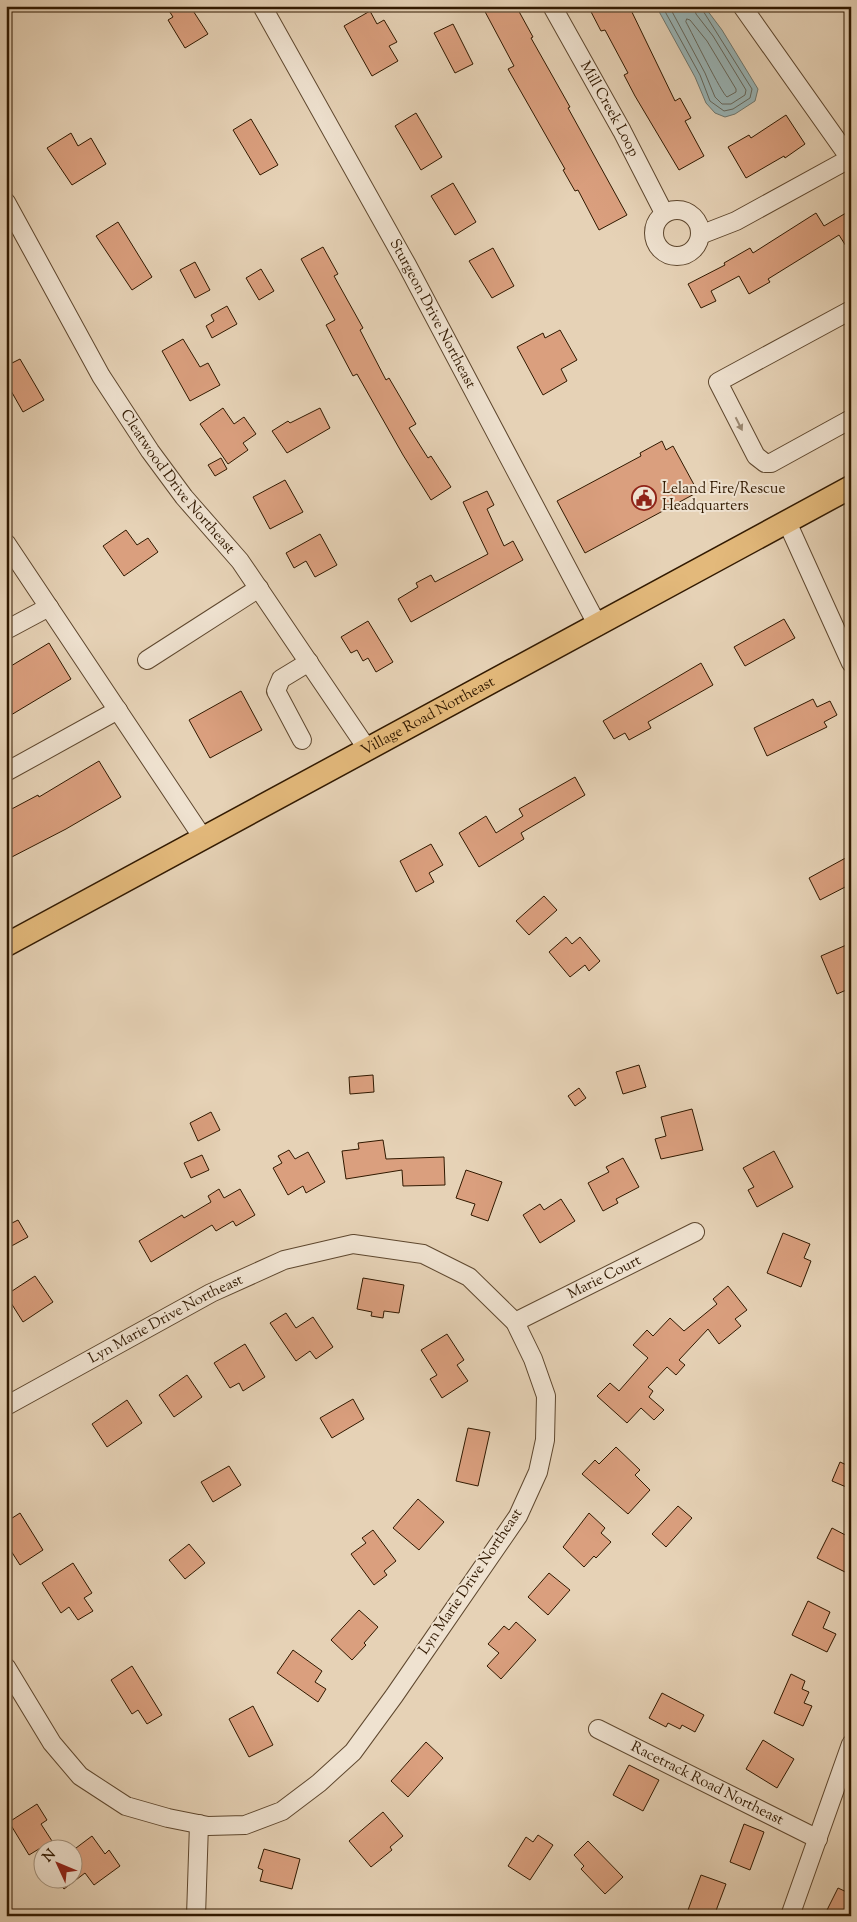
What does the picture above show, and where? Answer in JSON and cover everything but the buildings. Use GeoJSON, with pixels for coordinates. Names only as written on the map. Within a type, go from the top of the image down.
{"type":"FeatureCollection","features":[{"type":"Feature","properties":{"kind":"main road","name":"Village Road Northeast"},"geometry":{"type":"LineString","coordinates":[[6,945],[598,626],[851,487]]}},
{"type":"Feature","properties":{"kind":"street","name":"Sturgeon Drive Northeast"},"geometry":{"type":"LineString","coordinates":[[262,6],[407,265],[598,626]]}},
{"type":"Feature","properties":{"kind":"street","name":"Mill Creek Loop"},"geometry":{"type":"LineString","coordinates":[[552,6],[622,131],[664,213]]}},
{"type":"Feature","properties":{"kind":"street"},"geometry":{"type":"LineString","coordinates":[[700,235],[736,221],[850,159],[742,6]]}},
{"type":"Feature","properties":{"kind":"street","name":"Cleatwood Drive Northeast"},"geometry":{"type":"LineString","coordinates":[[6,202],[101,376],[145,443],[184,498],[240,561],[368,750]]}},
{"type":"Feature","properties":{"kind":"street"},"geometry":{"type":"LineString","coordinates":[[676,210],[691,215],[696,221],[700,235],[698,243],[691,251],[684,255],[674,256],[666,254],[655,243],[653,234],[658,218],[664,213],[676,210]]}},
{"type":"Feature","properties":{"kind":"street"},"geometry":{"type":"LineString","coordinates":[[851,310],[718,382],[756,456],[765,463],[771,463],[851,419]]}},
{"type":"Feature","properties":{"kind":"street"},"geometry":{"type":"LineString","coordinates":[[787,522],[851,663]]}},
{"type":"Feature","properties":{"kind":"street"},"geometry":{"type":"LineString","coordinates":[[6,543],[204,838]]}},
{"type":"Feature","properties":{"kind":"street"},"geometry":{"type":"LineString","coordinates":[[147,660],[259,588]]}},
{"type":"Feature","properties":{"kind":"street"},"geometry":{"type":"LineString","coordinates":[[6,630],[48,606]]}},
{"type":"Feature","properties":{"kind":"street"},"geometry":{"type":"LineString","coordinates":[[302,740],[276,691],[281,679],[309,662]]}},
{"type":"Feature","properties":{"kind":"street"},"geometry":{"type":"LineString","coordinates":[[6,772],[118,710]]}},
{"type":"Feature","properties":{"kind":"street","name":"Marie Court"},"geometry":{"type":"LineString","coordinates":[[515,1322],[695,1232]]}},
{"type":"Feature","properties":{"kind":"street","name":"Lyn Marie Drive Northeast"},"geometry":{"type":"LineString","coordinates":[[6,1406],[212,1293],[284,1260],[353,1244],[423,1254],[469,1277],[515,1322],[533,1359],[546,1396],[545,1440],[538,1472],[518,1516],[394,1696],[353,1752],[319,1783],[282,1811],[245,1825],[208,1826],[168,1818],[126,1806],[80,1776],[52,1743],[6,1667]]}},
{"type":"Feature","properties":{"kind":"street","name":"Racetrack Road Northeast"},"geometry":{"type":"LineString","coordinates":[[598,1729],[818,1839]]}},
{"type":"Feature","properties":{"kind":"street"},"geometry":{"type":"LineString","coordinates":[[790,1916],[851,1744]]}},
{"type":"Feature","properties":{"kind":"street"},"geometry":{"type":"LineString","coordinates":[[196,1916],[199,1824]]}},
{"type":"Feature","properties":{"kind":"water"},"geometry":{"type":"Polygon","coordinates":[[[656,6],[704,6],[722,30],[758,89],[755,101],[735,114],[725,117],[715,113],[706,103],[695,77],[656,6]]]}},
{"type":"Feature","properties":{"kind":"place","name":"Leland Fire/Rescue Headquarters"},"geometry":{"type":"Point","coordinates":[644,498]}}]}
